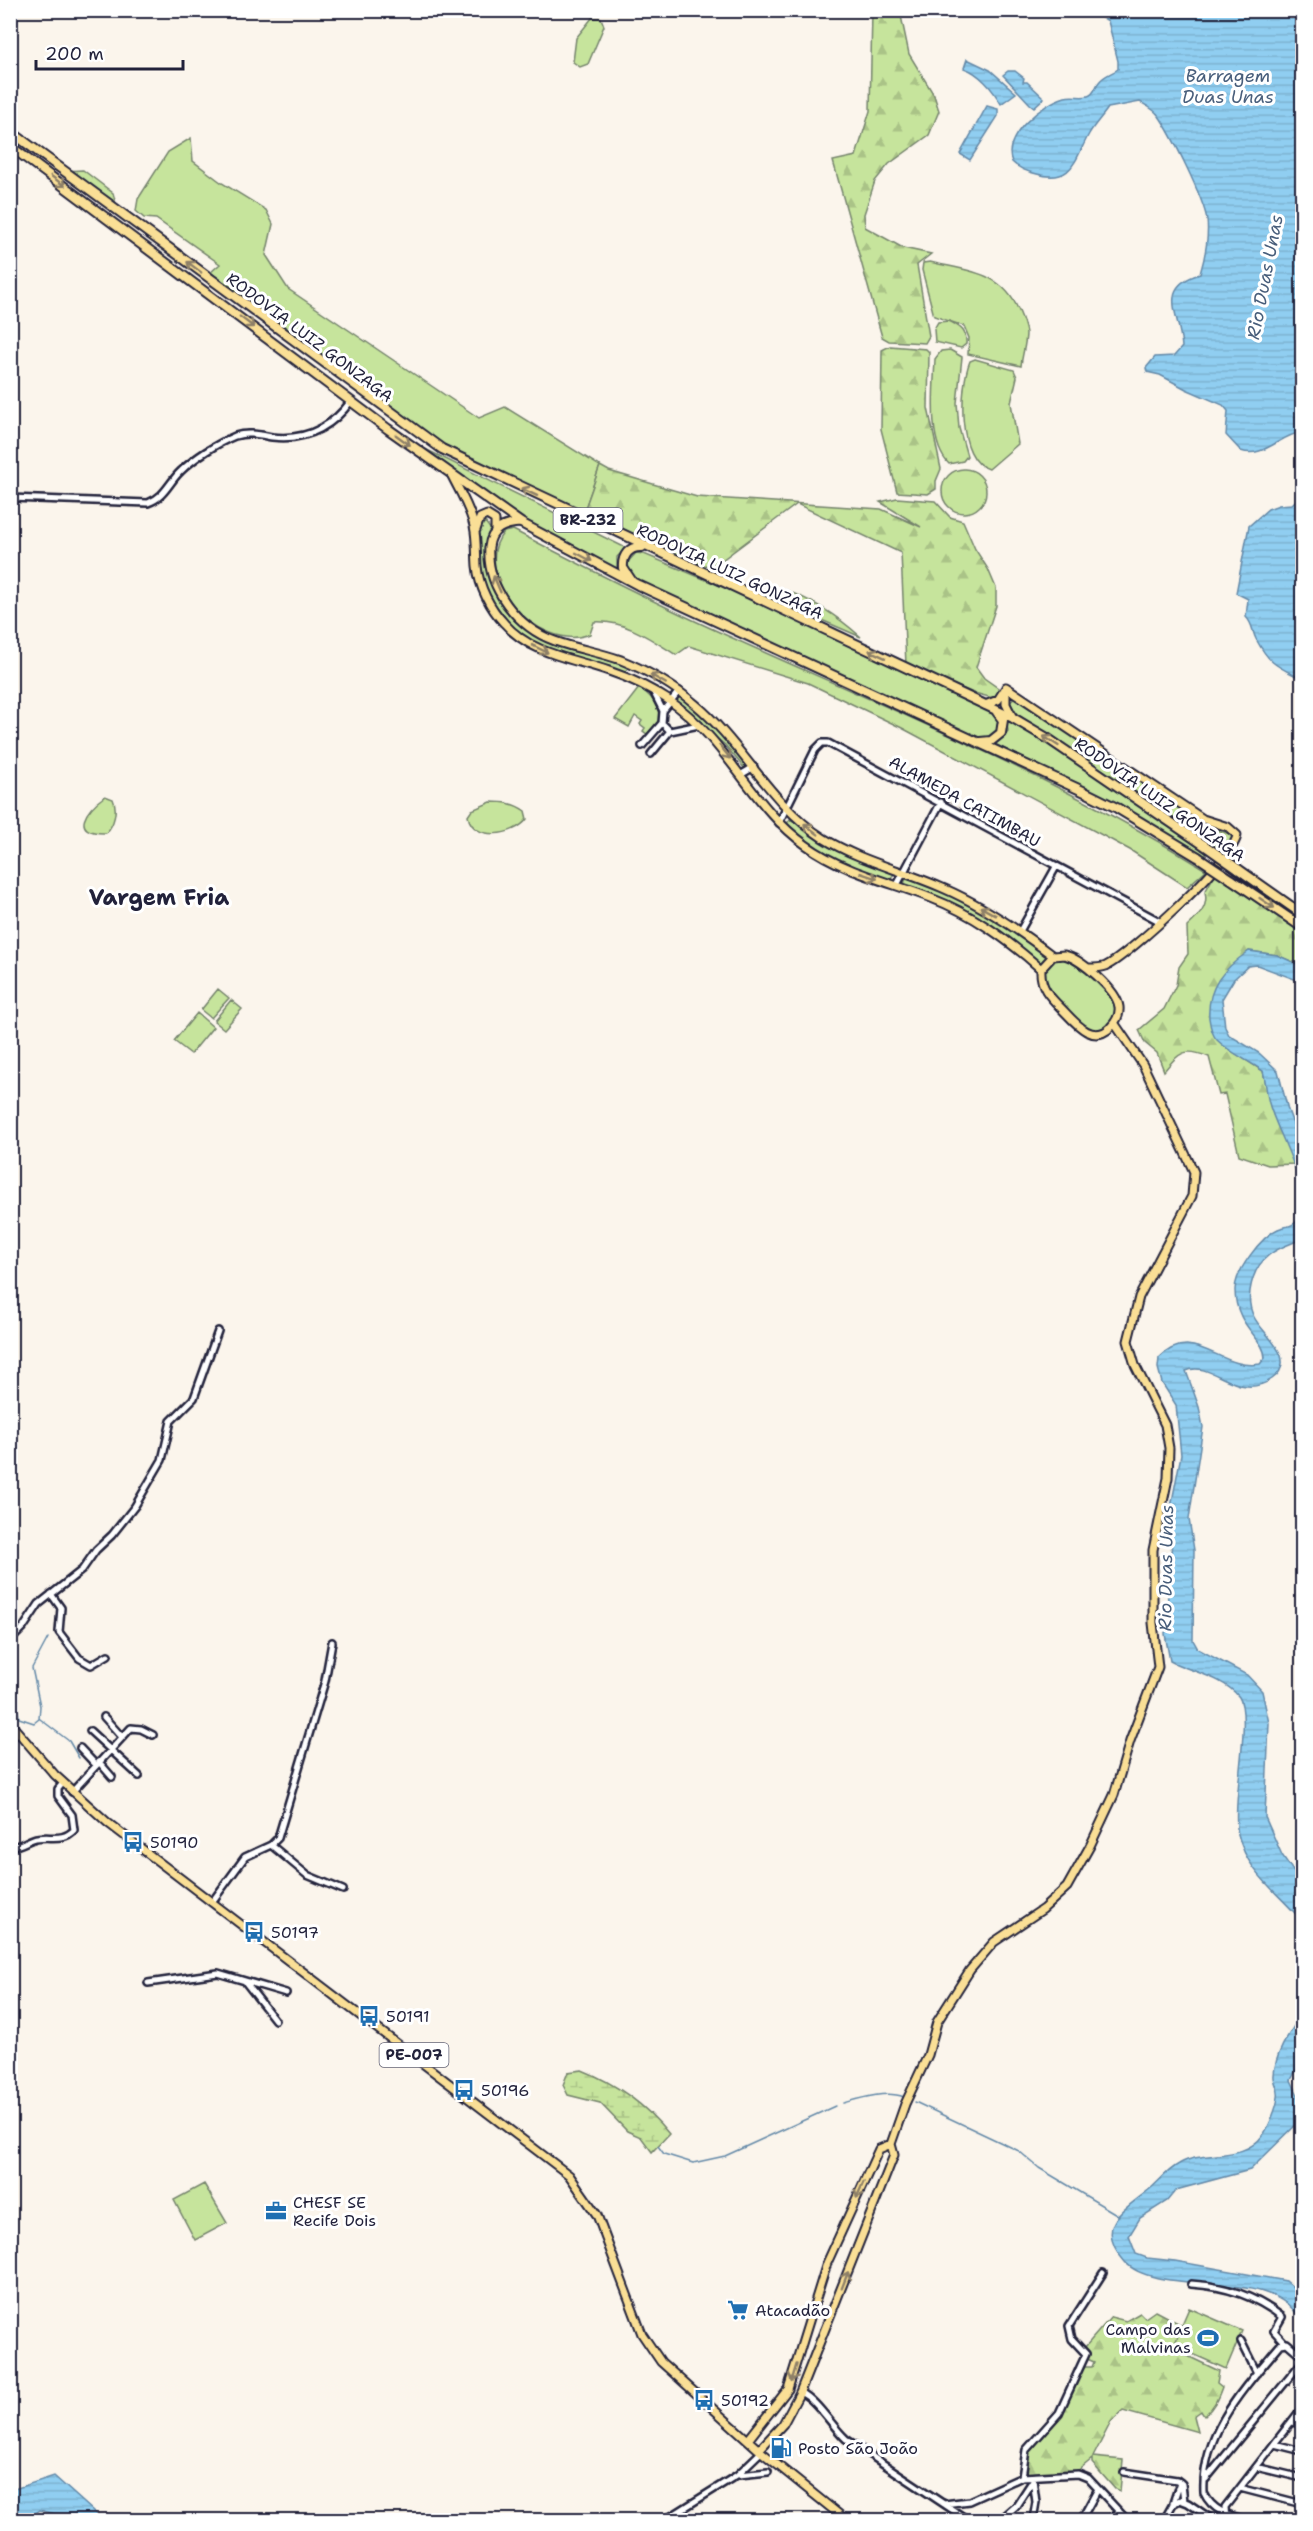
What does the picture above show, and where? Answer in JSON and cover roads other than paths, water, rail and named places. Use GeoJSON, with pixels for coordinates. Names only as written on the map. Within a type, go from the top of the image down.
{"type":"FeatureCollection","features":[{"type":"Feature","properties":{"kind":"highway","name":"RODOVIA LUIZ GONZAGA"},"geometry":{"type":"LineString","coordinates":[[10,131],[442,449],[655,552],[1013,718],[1047,738],[1302,914]]}},
{"type":"Feature","properties":{"kind":"highway","name":"RODOVIA LUIZ GONZAGA"},"geometry":{"type":"LineString","coordinates":[[10,146],[452,476],[521,522],[638,585],[1117,808],[1198,857],[1302,927]]}},
{"type":"Feature","properties":{"kind":"highway"},"geometry":{"type":"LineString","coordinates":[[638,585],[625,574],[624,557],[637,547],[655,552]]}},
{"type":"Feature","properties":{"kind":"highway"},"geometry":{"type":"LineString","coordinates":[[975,741],[991,741],[1001,733],[1003,720],[999,713],[988,707]]}},
{"type":"Feature","properties":{"kind":"main road"},"geometry":{"type":"LineString","coordinates":[[452,476],[469,509],[475,532],[477,569],[482,587],[491,607],[517,636],[554,656],[628,678],[670,702],[722,747],[779,822],[822,855],[847,868],[934,899],[1011,942],[1041,969],[1044,990],[1082,1029],[1097,1034],[1115,1024],[1118,1017],[1118,1004],[1088,968],[1072,956],[1053,956],[1020,931],[962,897],[840,848],[822,837],[788,809],[708,716],[679,691],[634,666],[589,649],[554,641],[531,629],[502,597],[493,578],[489,548],[495,530],[495,520],[487,515],[480,518],[475,532]]}},
{"type":"Feature","properties":{"kind":"main road"},"geometry":{"type":"LineString","coordinates":[[495,530],[521,522]]}},
{"type":"Feature","properties":{"kind":"main road"},"geometry":{"type":"LineString","coordinates":[[988,707],[998,700],[1006,687]]}},
{"type":"Feature","properties":{"kind":"main road"},"geometry":{"type":"LineString","coordinates":[[1006,687],[1006,704],[1013,718]]}},
{"type":"Feature","properties":{"kind":"main road"},"geometry":{"type":"LineString","coordinates":[[1006,687],[1203,819],[1223,825],[1234,832],[1237,840],[1206,879],[1161,922],[1106,966],[1088,968]]}},
{"type":"Feature","properties":{"kind":"main road"},"geometry":{"type":"LineString","coordinates":[[1041,969],[1053,956]]}},
{"type":"Feature","properties":{"kind":"main road"},"geometry":{"type":"LineString","coordinates":[[1103,984],[1106,966]]}},
{"type":"Feature","properties":{"kind":"main road"},"geometry":{"type":"LineString","coordinates":[[760,2451],[783,2424],[800,2392],[894,2155],[891,2144],[905,2104],[925,2064],[937,2022],[970,1970],[994,1942],[1043,1909],[1067,1887],[1090,1846],[1114,1795],[1130,1741],[1158,1667],[1153,1623],[1153,1550],[1168,1478],[1169,1448],[1165,1425],[1135,1365],[1128,1341],[1139,1297],[1192,1196],[1194,1172],[1143,1065],[1115,1024]]}},
{"type":"Feature","properties":{"kind":"main road","name":"PE-007"},"geometry":{"type":"LineString","coordinates":[[10,1723],[72,1792],[569,2175],[585,2195],[603,2228],[642,2334],[652,2351],[672,2374],[760,2451],[846,2520]]}},
{"type":"Feature","properties":{"kind":"main road"},"geometry":{"type":"LineString","coordinates":[[748,2440],[789,2390],[827,2263],[879,2148],[891,2144]]}},
{"type":"Feature","properties":{"kind":"street"},"geometry":{"type":"LineString","coordinates":[[10,498],[148,502],[160,498],[188,465],[233,437],[248,434],[287,438],[313,433],[336,419],[351,401]]}},
{"type":"Feature","properties":{"kind":"street"},"geometry":{"type":"LineString","coordinates":[[628,678],[634,666]]}},
{"type":"Feature","properties":{"kind":"street"},"geometry":{"type":"LineString","coordinates":[[650,690],[659,700],[663,711],[662,723],[644,743],[656,748]]}},
{"type":"Feature","properties":{"kind":"street"},"geometry":{"type":"LineString","coordinates":[[663,711],[679,691]]}},
{"type":"Feature","properties":{"kind":"street"},"geometry":{"type":"LineString","coordinates":[[662,723],[670,730]]}},
{"type":"Feature","properties":{"kind":"street"},"geometry":{"type":"LineString","coordinates":[[651,754],[670,730],[699,725]]}},
{"type":"Feature","properties":{"kind":"street","name":"ALAMEDA CATIMBAU"},"geometry":{"type":"LineString","coordinates":[[788,809],[815,750],[822,742],[833,745],[1161,922]]}},
{"type":"Feature","properties":{"kind":"street"},"geometry":{"type":"LineString","coordinates":[[742,774],[753,767]]}},
{"type":"Feature","properties":{"kind":"street"},"geometry":{"type":"LineString","coordinates":[[897,885],[941,802]]}},
{"type":"Feature","properties":{"kind":"street"},"geometry":{"type":"LineString","coordinates":[[779,822],[788,809]]}},
{"type":"Feature","properties":{"kind":"street"},"geometry":{"type":"LineString","coordinates":[[1020,931],[1056,867]]}},
{"type":"Feature","properties":{"kind":"street"},"geometry":{"type":"LineString","coordinates":[[10,1641],[23,1628],[39,1604],[82,1570],[96,1550],[112,1535],[135,1506],[162,1460],[171,1421],[194,1398],[218,1331]]}},
{"type":"Feature","properties":{"kind":"street"},"geometry":{"type":"LineString","coordinates":[[51,1594],[61,1608],[59,1632],[79,1658],[91,1665],[108,1655]]}},
{"type":"Feature","properties":{"kind":"street"},"geometry":{"type":"LineString","coordinates":[[212,1902],[244,1857],[271,1845],[281,1832],[312,1729],[332,1642]]}},
{"type":"Feature","properties":{"kind":"street"},"geometry":{"type":"LineString","coordinates":[[104,1717],[122,1737]]}},
{"type":"Feature","properties":{"kind":"street"},"geometry":{"type":"LineString","coordinates":[[72,1792],[131,1728],[136,1727],[153,1735]]}},
{"type":"Feature","properties":{"kind":"street"},"geometry":{"type":"LineString","coordinates":[[90,1731],[139,1776]]}},
{"type":"Feature","properties":{"kind":"street"},"geometry":{"type":"LineString","coordinates":[[80,1748],[112,1777]]}},
{"type":"Feature","properties":{"kind":"street"},"geometry":{"type":"LineString","coordinates":[[10,1846],[39,1838],[64,1837],[74,1830],[72,1815],[58,1796],[58,1789],[63,1784]]}},
{"type":"Feature","properties":{"kind":"street"},"geometry":{"type":"LineString","coordinates":[[271,1845],[307,1875],[343,1890]]}},
{"type":"Feature","properties":{"kind":"street"},"geometry":{"type":"LineString","coordinates":[[148,1983],[218,1973],[286,1993]]}},
{"type":"Feature","properties":{"kind":"street"},"geometry":{"type":"LineString","coordinates":[[246,1983],[275,2020]]}},
{"type":"Feature","properties":{"kind":"street"},"geometry":{"type":"LineString","coordinates":[[1022,2477],[1026,2450],[1059,2413],[1083,2365],[1086,2354],[1072,2339],[1069,2326],[1103,2273]]}},
{"type":"Feature","properties":{"kind":"street"},"geometry":{"type":"LineString","coordinates":[[1191,2284],[1218,2287],[1246,2295],[1282,2317],[1274,2331],[1302,2356]]}},
{"type":"Feature","properties":{"kind":"street"},"geometry":{"type":"LineString","coordinates":[[1241,2342],[1257,2373]]}},
{"type":"Feature","properties":{"kind":"street"},"geometry":{"type":"LineString","coordinates":[[1247,2520],[1225,2518],[1206,2498],[1203,2490],[1205,2480],[1216,2431],[1257,2373],[1285,2342]]}},
{"type":"Feature","properties":{"kind":"street"},"geometry":{"type":"LineString","coordinates":[[1205,2480],[1302,2362]]}},
{"type":"Feature","properties":{"kind":"street"},"geometry":{"type":"LineString","coordinates":[[800,2392],[812,2400],[826,2420],[846,2439],[968,2520]]}},
{"type":"Feature","properties":{"kind":"street"},"geometry":{"type":"LineString","coordinates":[[1225,2518],[1225,2507],[1302,2408]]}},
{"type":"Feature","properties":{"kind":"street"},"geometry":{"type":"LineString","coordinates":[[1292,2422],[1302,2424]]}},
{"type":"Feature","properties":{"kind":"street"},"geometry":{"type":"LineString","coordinates":[[1274,2444],[1302,2451]]}},
{"type":"Feature","properties":{"kind":"street"},"geometry":{"type":"LineString","coordinates":[[665,2520],[737,2475],[760,2451]]}},
{"type":"Feature","properties":{"kind":"street"},"geometry":{"type":"LineString","coordinates":[[1256,2466],[1302,2478]]}},
{"type":"Feature","properties":{"kind":"street"},"geometry":{"type":"LineString","coordinates":[[737,2475],[768,2472]]}},
{"type":"Feature","properties":{"kind":"street"},"geometry":{"type":"LineString","coordinates":[[1124,2472],[1180,2482]]}},
{"type":"Feature","properties":{"kind":"street"},"geometry":{"type":"LineString","coordinates":[[942,2504],[969,2501],[1022,2477],[1033,2479],[1078,2474],[1088,2478],[1127,2520]]}},
{"type":"Feature","properties":{"kind":"street"},"geometry":{"type":"LineString","coordinates":[[1000,2520],[1014,2509],[1033,2479]]}},
{"type":"Feature","properties":{"kind":"street"},"geometry":{"type":"LineString","coordinates":[[1033,2479],[1035,2502],[1033,2520]]}},
{"type":"Feature","properties":{"kind":"street"},"geometry":{"type":"LineString","coordinates":[[1180,2482],[1184,2501],[1213,2520]]}},
{"type":"Feature","properties":{"kind":"street"},"geometry":{"type":"LineString","coordinates":[[1164,2520],[1173,2504],[1180,2482]]}},
{"type":"Feature","properties":{"kind":"street"},"geometry":{"type":"LineString","coordinates":[[1240,2488],[1302,2504]]}},
{"type":"Feature","properties":{"kind":"street"},"geometry":{"type":"LineString","coordinates":[[1081,2520],[1098,2489]]}},
{"type":"Feature","properties":{"kind":"street"},"geometry":{"type":"LineString","coordinates":[[1173,2504],[1184,2501]]}},
{"type":"Feature","properties":{"kind":"street"},"geometry":{"type":"LineString","coordinates":[[1109,2520],[1119,2511]]}},
{"type":"Feature","properties":{"kind":"water","name":"Barragem Duas Unas"},"geometry":{"type":"Polygon","coordinates":[[[1070,11],[1302,11],[1302,432],[1286,437],[1257,452],[1241,451],[1226,435],[1228,411],[1223,405],[1160,375],[1147,372],[1146,368],[1155,357],[1174,356],[1182,347],[1175,313],[1174,294],[1178,286],[1200,274],[1207,233],[1205,210],[1194,182],[1171,136],[1155,111],[1140,102],[1108,108],[1091,131],[1071,167],[1058,175],[1049,176],[1030,172],[1012,162],[1010,152],[1013,142],[1026,122],[1056,100],[1090,95],[1105,76],[1118,69],[1108,21],[1099,16],[1071,15],[1070,11]]]}},
{"type":"Feature","properties":{"kind":"water"},"geometry":{"type":"Polygon","coordinates":[[[967,59],[990,70],[1016,93],[1001,104],[985,82],[964,68],[967,59]]]}},
{"type":"Feature","properties":{"kind":"water"},"geometry":{"type":"Polygon","coordinates":[[[1008,71],[1015,71],[1024,78],[1023,82],[1027,82],[1044,98],[1034,107],[1030,104],[1003,75],[1008,71]]]}},
{"type":"Feature","properties":{"kind":"water"},"geometry":{"type":"Polygon","coordinates":[[[987,106],[998,109],[998,116],[970,160],[960,154],[987,106]]]}},
{"type":"Feature","properties":{"kind":"water"},"geometry":{"type":"Polygon","coordinates":[[[1302,495],[1302,679],[1270,660],[1256,639],[1246,617],[1248,599],[1236,593],[1249,526],[1268,509],[1292,504],[1302,495]]]}},
{"type":"Feature","properties":{"kind":"water","name":"Rio Duas Unas"},"geometry":{"type":"Polygon","coordinates":[[[1249,951],[1277,955],[1302,966],[1302,982],[1257,965],[1248,966],[1234,979],[1222,999],[1225,1027],[1229,1035],[1259,1053],[1278,1071],[1288,1110],[1302,1149],[1302,1239],[1269,1255],[1258,1268],[1251,1284],[1251,1309],[1258,1324],[1281,1355],[1280,1371],[1272,1379],[1259,1385],[1247,1386],[1236,1384],[1205,1371],[1196,1369],[1186,1371],[1199,1407],[1203,1427],[1189,1519],[1194,1550],[1193,1640],[1198,1649],[1247,1675],[1262,1691],[1269,1723],[1265,1817],[1282,1855],[1302,1884],[1302,1921],[1256,1871],[1242,1848],[1238,1834],[1237,1803],[1243,1741],[1242,1707],[1239,1697],[1225,1684],[1170,1661],[1165,1634],[1172,1540],[1170,1512],[1181,1455],[1176,1405],[1162,1383],[1158,1368],[1159,1358],[1172,1348],[1184,1345],[1208,1350],[1232,1361],[1260,1364],[1265,1358],[1264,1351],[1244,1323],[1236,1303],[1236,1282],[1250,1255],[1271,1233],[1296,1222],[1301,1206],[1298,1176],[1273,1116],[1263,1071],[1222,1045],[1214,1035],[1210,1024],[1209,1007],[1218,980],[1249,951]]]}},
{"type":"Feature","properties":{"kind":"water"},"geometry":{"type":"Polygon","coordinates":[[[1302,2014],[1302,2059],[1291,2080],[1302,2104],[1302,2119],[1250,2170],[1176,2190],[1167,2201],[1140,2218],[1129,2236],[1136,2254],[1147,2258],[1286,2281],[1302,2295],[1302,2323],[1288,2305],[1268,2294],[1243,2288],[1163,2279],[1141,2273],[1125,2262],[1111,2238],[1116,2219],[1123,2211],[1175,2166],[1200,2157],[1234,2153],[1255,2144],[1263,2135],[1277,2101],[1278,2092],[1274,2078],[1277,2059],[1302,2014]]]}},
{"type":"Feature","properties":{"kind":"water"},"geometry":{"type":"Polygon","coordinates":[[[54,2476],[103,2520],[70,2520],[40,2510],[26,2520],[11,2520],[11,2490],[54,2476]]]}},
{"type":"Feature","properties":{"kind":"waterway"},"geometry":{"type":"LineString","coordinates":[[10,1709],[18,1711],[19,1718],[34,1723],[39,1719],[40,1706],[32,1668],[48,1638]]}},
{"type":"Feature","properties":{"kind":"waterway"},"geometry":{"type":"LineString","coordinates":[[40,1719],[69,1741],[79,1758]]}},
{"type":"Feature","properties":{"kind":"waterway"},"geometry":{"type":"LineString","coordinates":[[843,2103],[889,2094],[904,2097]]}},
{"type":"Feature","properties":{"kind":"waterway"},"geometry":{"type":"LineString","coordinates":[[915,2102],[1019,2151],[1039,2168],[1118,2215]]}},
{"type":"Feature","properties":{"kind":"waterway"},"geometry":{"type":"LineString","coordinates":[[658,2146],[664,2154],[693,2163],[725,2156],[835,2106]]}},
{"type":"Feature","properties":{"kind":"place","name":"50190"},"geometry":{"type":"Point","coordinates":[133,1842]}},
{"type":"Feature","properties":{"kind":"place","name":"50197"},"geometry":{"type":"Point","coordinates":[254,1932]}},
{"type":"Feature","properties":{"kind":"place","name":"50191"},"geometry":{"type":"Point","coordinates":[369,2016]}},
{"type":"Feature","properties":{"kind":"place","name":"50196"},"geometry":{"type":"Point","coordinates":[464,2090]}},
{"type":"Feature","properties":{"kind":"place","name":"CHESF SE Recife Dois"},"geometry":{"type":"Point","coordinates":[276,2211]}},
{"type":"Feature","properties":{"kind":"place","name":"Atacadão"},"geometry":{"type":"Point","coordinates":[738,2310]}},
{"type":"Feature","properties":{"kind":"place","name":"Campo das Malvinas"},"geometry":{"type":"Point","coordinates":[1208,2338]}},
{"type":"Feature","properties":{"kind":"place","name":"50192"},"geometry":{"type":"Point","coordinates":[704,2400]}},
{"type":"Feature","properties":{"kind":"place","name":"Posto São João"},"geometry":{"type":"Point","coordinates":[781,2448]}},
{"type":"Feature","properties":{"kind":"district","name":"Vargem Fria"},"geometry":{"type":"Point","coordinates":[159,897]}}]}
